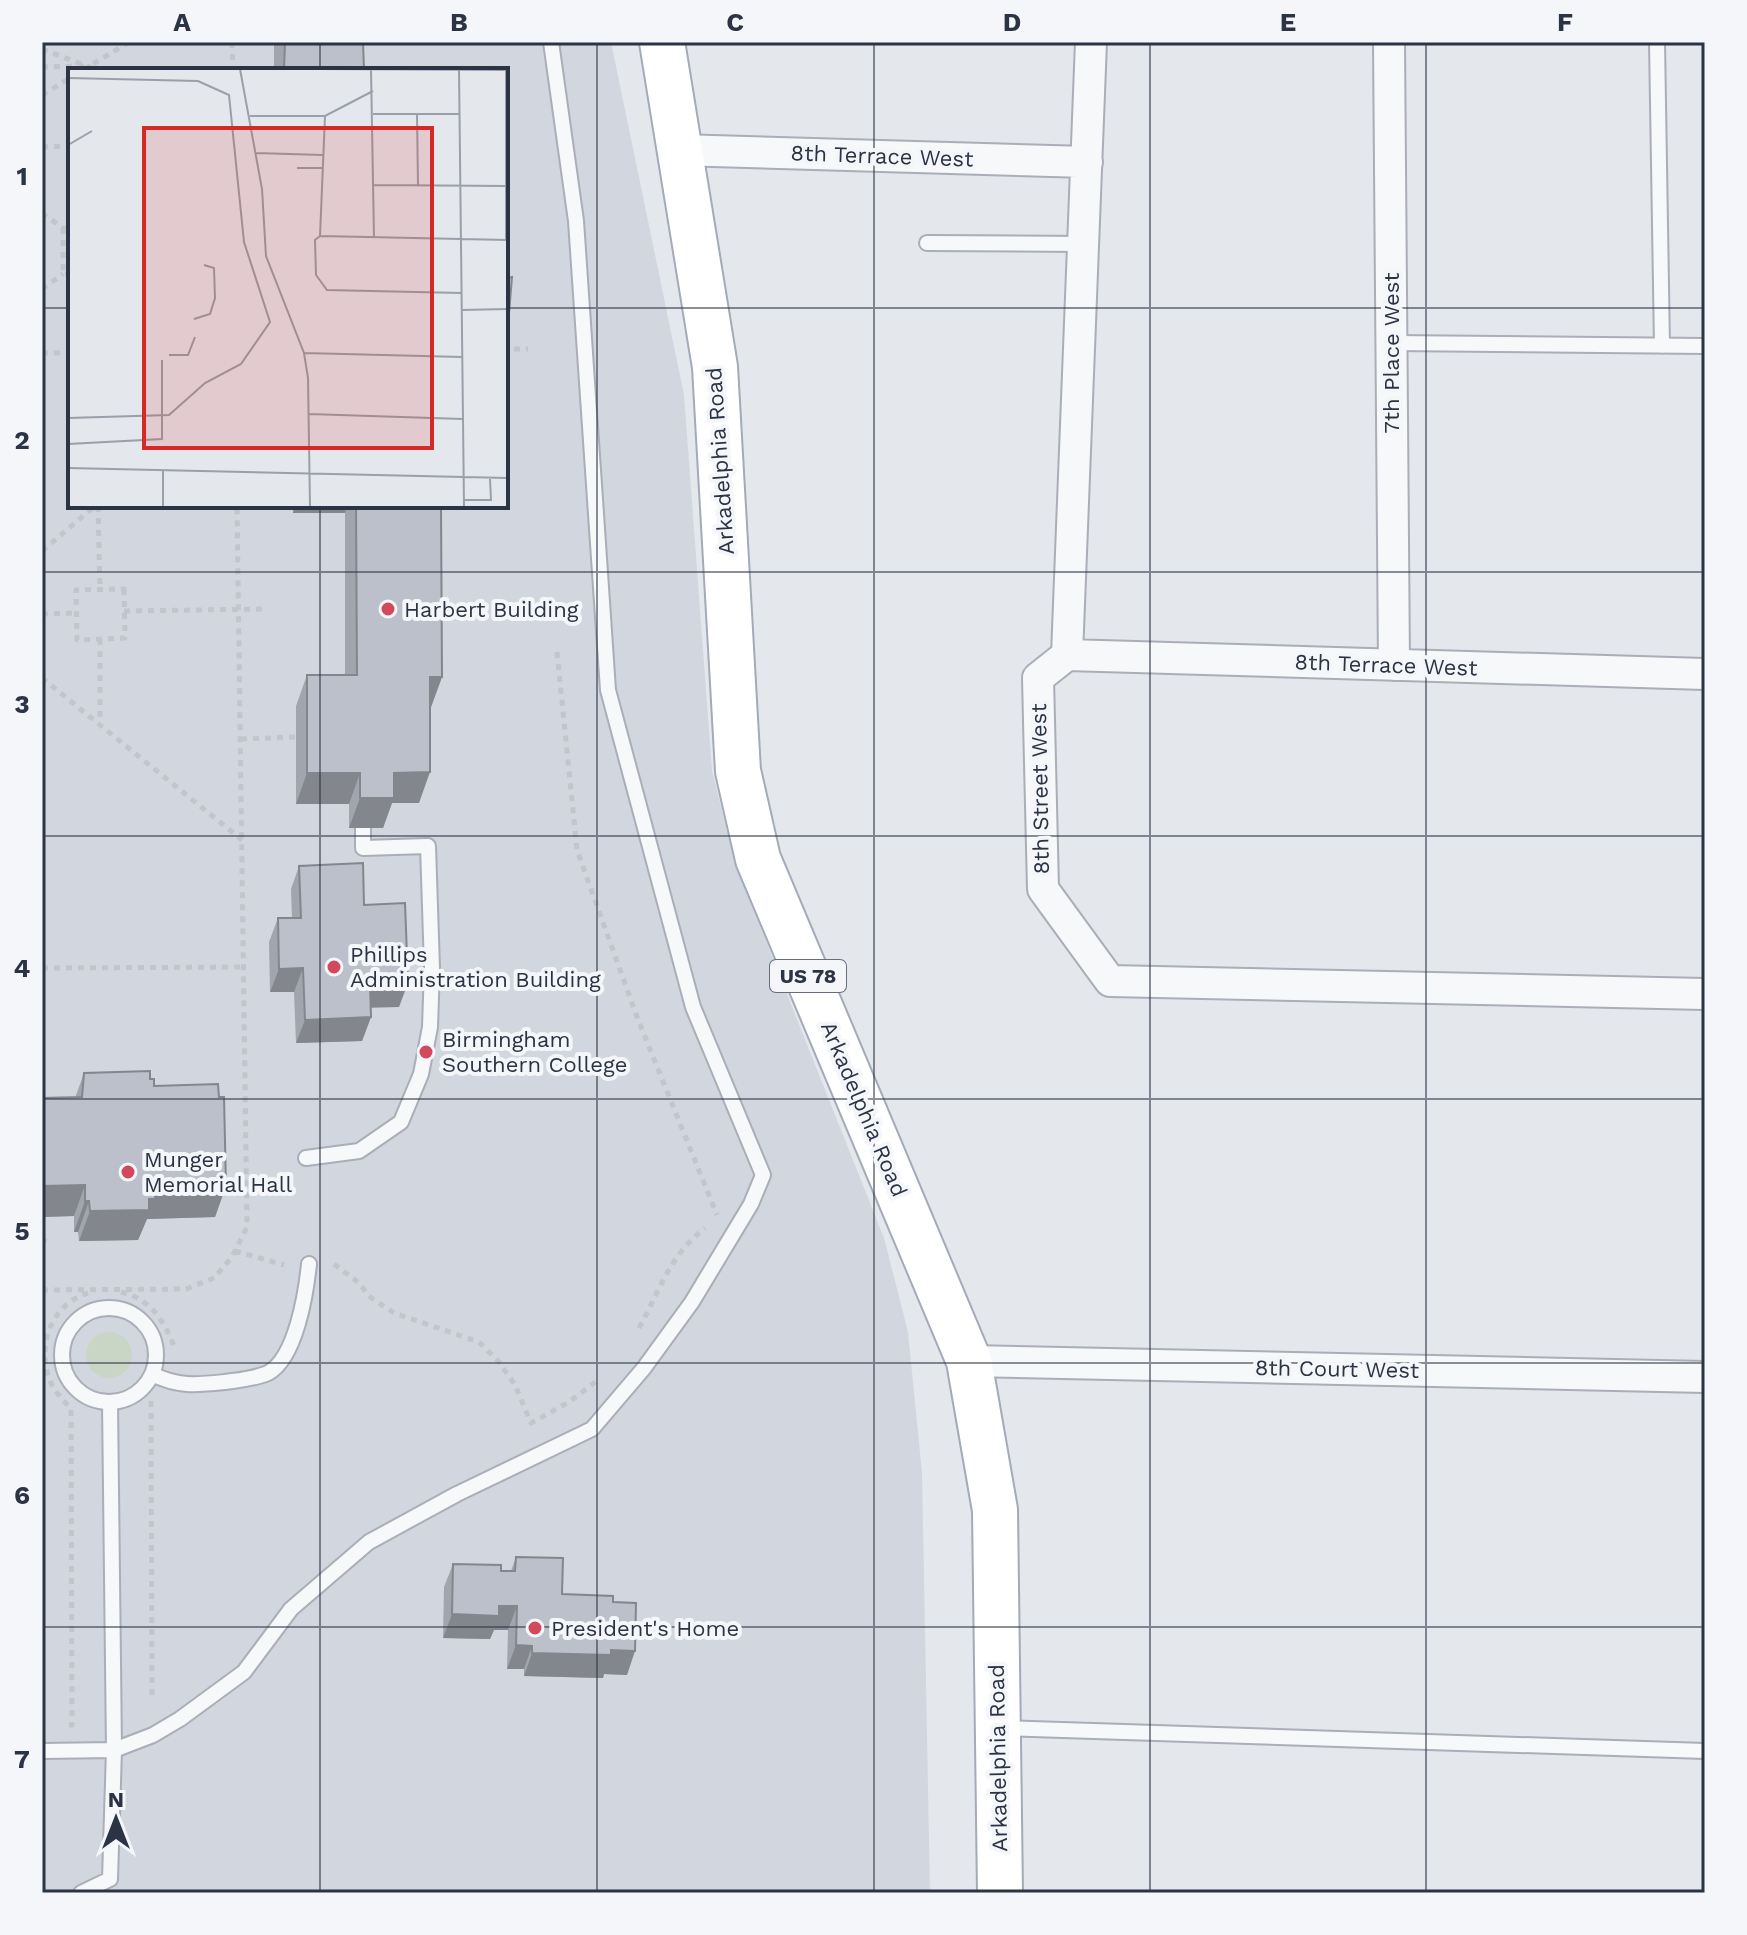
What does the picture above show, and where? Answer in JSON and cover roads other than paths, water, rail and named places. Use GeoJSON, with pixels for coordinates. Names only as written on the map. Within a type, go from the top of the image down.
{"type":"FeatureCollection","features":[{"type":"Feature","properties":{"kind":"main road","name":"Arkadelphia Road"},"geometry":{"type":"LineString","coordinates":[[662,42],[715,367],[738,771],[758,859],[969,1361],[995,1510],[1000,1893]]}},
{"type":"Feature","properties":{"kind":"street"},"geometry":{"type":"LineString","coordinates":[[1067,655],[1091,42]]}},
{"type":"Feature","properties":{"kind":"street","name":"7th Place West"},"geometry":{"type":"LineString","coordinates":[[1389,42],[1394,665]]}},
{"type":"Feature","properties":{"kind":"street","name":"8th Terrace West"},"geometry":{"type":"LineString","coordinates":[[678,150],[1087,162]]}},
{"type":"Feature","properties":{"kind":"street","name":"8th Terrace West"},"geometry":{"type":"LineString","coordinates":[[1067,655],[1705,674]]}},
{"type":"Feature","properties":{"kind":"street","name":"8th Street West"},"geometry":{"type":"LineString","coordinates":[[1067,655],[1038,678],[1043,889],[1110,981],[1705,994]]}},
{"type":"Feature","properties":{"kind":"street","name":"8th Court West"},"geometry":{"type":"LineString","coordinates":[[969,1361],[1705,1377]]}},
{"type":"Feature","properties":{"kind":"lane"},"geometry":{"type":"LineString","coordinates":[[42,1751],[114,1750],[153,1735],[244,1672],[291,1609],[369,1542],[457,1494],[592,1429],[644,1368],[692,1302],[751,1204],[763,1175],[693,1007],[608,690],[576,221],[551,42]]}},
{"type":"Feature","properties":{"kind":"lane"},"geometry":{"type":"LineString","coordinates":[[1657,42],[1662,346]]}},
{"type":"Feature","properties":{"kind":"lane"},"geometry":{"type":"LineString","coordinates":[[927,243],[1084,244]]}},
{"type":"Feature","properties":{"kind":"lane"},"geometry":{"type":"LineString","coordinates":[[1391,343],[1705,346]]}},
{"type":"Feature","properties":{"kind":"lane"},"geometry":{"type":"LineString","coordinates":[[306,1158],[359,1151],[401,1122],[421,1074],[430,1027],[432,968],[428,846],[363,848],[363,828]]}},
{"type":"Feature","properties":{"kind":"lane"},"geometry":{"type":"LineString","coordinates":[[152,1374],[175,1384],[208,1384],[242,1381],[270,1372],[280,1363],[298,1322],[306,1293],[309,1264]]}},
{"type":"Feature","properties":{"kind":"lane"},"geometry":{"type":"LineString","coordinates":[[112,1308],[128,1312],[141,1320],[151,1333],[156,1348],[152,1374],[139,1391],[126,1399],[110,1402],[95,1400],[82,1394],[71,1383],[61,1355],[64,1340],[71,1326],[82,1316],[112,1308]]}},
{"type":"Feature","properties":{"kind":"lane"},"geometry":{"type":"LineString","coordinates":[[81,1893],[110,1879],[114,1750],[110,1402]]}},
{"type":"Feature","properties":{"kind":"lane"},"geometry":{"type":"LineString","coordinates":[[998,1728],[1705,1751]]}},
{"type":"Feature","properties":{"kind":"place","name":"Harbert Building"},"geometry":{"type":"Point","coordinates":[388,609]}},
{"type":"Feature","properties":{"kind":"place","name":"Phillips Administration Building"},"geometry":{"type":"Point","coordinates":[334,967]}},
{"type":"Feature","properties":{"kind":"place","name":"Birmingham Southern College"},"geometry":{"type":"Point","coordinates":[426,1052]}},
{"type":"Feature","properties":{"kind":"place","name":"Munger Memorial Hall"},"geometry":{"type":"Point","coordinates":[128,1172]}},
{"type":"Feature","properties":{"kind":"place","name":"President's Home"},"geometry":{"type":"Point","coordinates":[535,1628]}}]}
